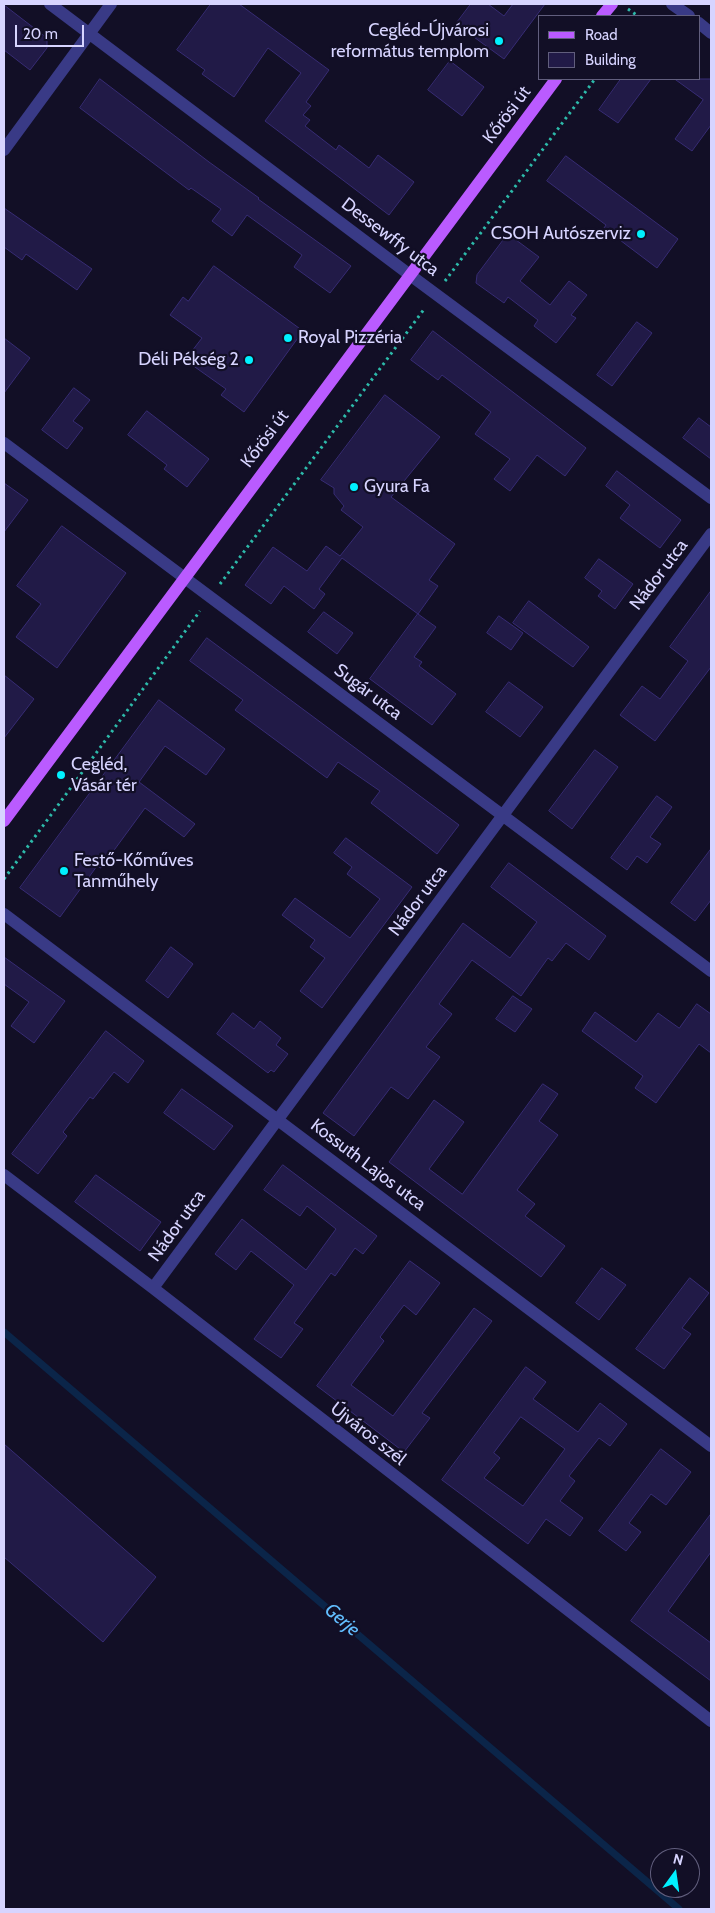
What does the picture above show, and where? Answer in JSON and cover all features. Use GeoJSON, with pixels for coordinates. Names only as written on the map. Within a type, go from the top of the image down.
{"type":"FeatureCollection","features":[{"type":"Feature","properties":{"kind":"main road"},"geometry":{"type":"LineString","coordinates":[[603,15],[612,4]]}},
{"type":"Feature","properties":{"kind":"main road","name":"Kőrösi út"},"geometry":{"type":"LineString","coordinates":[[4,821],[555,80]]}},
{"type":"Feature","properties":{"kind":"street","name":"Dessewffy utca"},"geometry":{"type":"LineString","coordinates":[[50,4],[410,275],[711,498]]}},
{"type":"Feature","properties":{"kind":"street"},"geometry":{"type":"LineString","coordinates":[[4,150],[111,4]]}},
{"type":"Feature","properties":{"kind":"street"},"geometry":{"type":"LineString","coordinates":[[672,4],[688,15]]}},
{"type":"Feature","properties":{"kind":"street"},"geometry":{"type":"LineString","coordinates":[[700,24],[711,33]]}},
{"type":"Feature","properties":{"kind":"street","name":"Sugár utca"},"geometry":{"type":"LineString","coordinates":[[4,442],[184,578],[504,814],[711,971]]}},
{"type":"Feature","properties":{"kind":"street","name":"Nádor utca"},"geometry":{"type":"LineString","coordinates":[[152,1288],[711,534]]}},
{"type":"Feature","properties":{"kind":"street","name":"Kossuth Lajos utca"},"geometry":{"type":"LineString","coordinates":[[4,914],[711,1446]]}},
{"type":"Feature","properties":{"kind":"street","name":"Újváros szél"},"geometry":{"type":"LineString","coordinates":[[4,1176],[152,1288],[711,1721]]}},
{"type":"Feature","properties":{"kind":"path"},"geometry":{"type":"LineString","coordinates":[[630,10],[637,15]]}},
{"type":"Feature","properties":{"kind":"path"},"geometry":{"type":"LineString","coordinates":[[4,879],[210,597],[594,80]]}},
{"type":"Feature","properties":{"kind":"building"},"geometry":{"type":"Polygon","coordinates":[[[211,4],[239,4],[329,70],[306,102],[311,106],[303,115],[310,120],[305,126],[336,150],[339,145],[369,168],[378,155],[414,182],[389,215],[265,121],[301,73],[268,48],[234,97],[202,74],[205,70],[177,50],[211,4]]]}},
{"type":"Feature","properties":{"kind":"building","name":"Cegléd-Újvárosi református templom"},"geometry":{"type":"Polygon","coordinates":[[[471,4],[488,4],[504,16],[513,4],[545,4],[504,59],[456,24],[471,4]]]}},
{"type":"Feature","properties":{"kind":"building"},"geometry":{"type":"Polygon","coordinates":[[[4,5],[47,38],[47,48],[30,70],[4,50],[4,5]]]}},
{"type":"Feature","properties":{"kind":"building"},"geometry":{"type":"Polygon","coordinates":[[[450,61],[484,87],[462,116],[428,90],[450,61]]]}},
{"type":"Feature","properties":{"kind":"building"},"geometry":{"type":"Polygon","coordinates":[[[100,79],[258,199],[351,266],[330,293],[294,267],[302,255],[247,215],[232,236],[212,221],[221,209],[191,188],[189,190],[80,108],[100,79]]]}},
{"type":"Feature","properties":{"kind":"building"},"geometry":{"type":"Polygon","coordinates":[[[711,79],[711,125],[692,151],[675,139],[703,100],[676,80],[711,79]]]}},
{"type":"Feature","properties":{"kind":"building"},"geometry":{"type":"Polygon","coordinates":[[[620,80],[650,80],[618,123],[599,110],[620,80]]]}},
{"type":"Feature","properties":{"kind":"building"},"geometry":{"type":"Polygon","coordinates":[[[566,156],[678,239],[657,268],[604,228],[606,225],[547,181],[566,156]]]}},
{"type":"Feature","properties":{"kind":"building"},"geometry":{"type":"Polygon","coordinates":[[[4,208],[92,269],[77,290],[26,254],[22,260],[4,247],[4,208]]]}},
{"type":"Feature","properties":{"kind":"building"},"geometry":{"type":"Polygon","coordinates":[[[508,234],[539,257],[520,281],[550,305],[569,281],[587,295],[571,315],[576,318],[556,343],[534,326],[538,320],[508,297],[504,303],[476,283],[477,275],[508,234]]]}},
{"type":"Feature","properties":{"kind":"building"},"geometry":{"type":"Polygon","coordinates":[[[214,266],[303,331],[244,412],[221,395],[226,389],[185,360],[202,338],[170,315],[183,297],[188,301],[214,266]]]}},
{"type":"Feature","properties":{"kind":"building"},"geometry":{"type":"Polygon","coordinates":[[[637,322],[652,333],[612,386],[597,375],[637,322]]]}},
{"type":"Feature","properties":{"kind":"building"},"geometry":{"type":"Polygon","coordinates":[[[433,331],[586,448],[565,476],[537,455],[510,491],[494,479],[510,459],[475,434],[491,412],[442,375],[438,380],[411,360],[433,331]]]}},
{"type":"Feature","properties":{"kind":"building"},"geometry":{"type":"Polygon","coordinates":[[[4,338],[30,358],[4,393],[4,338]]]}},
{"type":"Feature","properties":{"kind":"building"},"geometry":{"type":"Polygon","coordinates":[[[74,388],[90,400],[73,421],[83,428],[67,449],[42,430],[74,388]]]}},
{"type":"Feature","properties":{"kind":"building"},"geometry":{"type":"Polygon","coordinates":[[[385,395],[440,437],[391,497],[455,544],[429,580],[438,586],[418,614],[342,558],[319,589],[325,594],[314,609],[284,586],[271,604],[245,585],[273,547],[307,571],[326,546],[340,556],[363,527],[341,510],[344,506],[334,494],[334,488],[321,480],[385,395]]]}},
{"type":"Feature","properties":{"kind":"building"},"geometry":{"type":"Polygon","coordinates":[[[147,411],[209,459],[187,487],[164,469],[167,465],[128,435],[147,411]]]}},
{"type":"Feature","properties":{"kind":"building"},"geometry":{"type":"Polygon","coordinates":[[[699,418],[711,427],[711,459],[683,438],[699,418]]]}},
{"type":"Feature","properties":{"kind":"building"},"geometry":{"type":"Polygon","coordinates":[[[617,471],[681,520],[660,548],[620,518],[630,505],[606,486],[617,471]]]}},
{"type":"Feature","properties":{"kind":"building"},"geometry":{"type":"Polygon","coordinates":[[[4,483],[28,500],[4,532],[4,483]]]}},
{"type":"Feature","properties":{"kind":"building"},"geometry":{"type":"Polygon","coordinates":[[[62,526],[126,573],[57,668],[16,637],[41,604],[17,586],[62,526]]]}},
{"type":"Feature","properties":{"kind":"building"},"geometry":{"type":"Polygon","coordinates":[[[599,559],[633,584],[615,609],[598,596],[602,591],[585,578],[599,559]]]}},
{"type":"Feature","properties":{"kind":"building"},"geometry":{"type":"Polygon","coordinates":[[[711,591],[711,667],[655,741],[620,715],[642,686],[660,699],[688,661],[670,647],[711,591]]]}},
{"type":"Feature","properties":{"kind":"building"},"geometry":{"type":"Polygon","coordinates":[[[529,601],[589,647],[573,667],[513,623],[529,601]]]}},
{"type":"Feature","properties":{"kind":"building"},"geometry":{"type":"Polygon","coordinates":[[[324,612],[353,633],[337,654],[308,632],[324,612]]]}},
{"type":"Feature","properties":{"kind":"building"},"geometry":{"type":"Polygon","coordinates":[[[418,614],[436,627],[414,657],[422,662],[419,666],[456,694],[432,725],[370,679],[418,614]]]}},
{"type":"Feature","properties":{"kind":"building"},"geometry":{"type":"Polygon","coordinates":[[[499,616],[523,633],[511,650],[487,633],[499,616]]]}},
{"type":"Feature","properties":{"kind":"building"},"geometry":{"type":"Polygon","coordinates":[[[207,638],[459,825],[437,854],[371,803],[380,791],[338,762],[327,778],[235,710],[243,700],[190,661],[207,638]]]}},
{"type":"Feature","properties":{"kind":"building"},"geometry":{"type":"Polygon","coordinates":[[[4,675],[34,699],[4,738],[4,675]]]}},
{"type":"Feature","properties":{"kind":"building"},"geometry":{"type":"Polygon","coordinates":[[[509,682],[543,707],[520,737],[486,712],[509,682]]]}},
{"type":"Feature","properties":{"kind":"building"},"geometry":{"type":"Polygon","coordinates":[[[159,700],[225,749],[206,775],[165,746],[139,782],[195,824],[184,837],[145,808],[101,868],[97,866],[60,917],[20,888],[159,700]]]}},
{"type":"Feature","properties":{"kind":"building"},"geometry":{"type":"Polygon","coordinates":[[[595,750],[618,767],[572,829],[549,811],[595,750]]]}},
{"type":"Feature","properties":{"kind":"building"},"geometry":{"type":"Polygon","coordinates":[[[657,796],[672,807],[650,837],[661,844],[647,863],[637,856],[627,870],[611,858],[657,796]]]}},
{"type":"Feature","properties":{"kind":"building"},"geometry":{"type":"Polygon","coordinates":[[[346,838],[412,887],[322,1008],[300,991],[325,958],[310,947],[315,940],[282,915],[295,898],[350,938],[380,899],[347,874],[352,867],[334,853],[346,838]]]}},
{"type":"Feature","properties":{"kind":"building"},"geometry":{"type":"Polygon","coordinates":[[[711,849],[711,900],[695,921],[671,903],[711,849]]]}},
{"type":"Feature","properties":{"kind":"building"},"geometry":{"type":"Polygon","coordinates":[[[509,863],[606,936],[589,960],[566,943],[552,961],[548,958],[521,996],[472,960],[439,1004],[452,1014],[426,1047],[440,1057],[408,1099],[391,1087],[354,1136],[323,1113],[463,923],[510,958],[537,922],[491,887],[509,863]]]}},
{"type":"Feature","properties":{"kind":"building"},"geometry":{"type":"Polygon","coordinates":[[[171,947],[193,964],[168,998],[146,981],[171,947]]]}},
{"type":"Feature","properties":{"kind":"building"},"geometry":{"type":"Polygon","coordinates":[[[4,957],[65,1001],[34,1043],[11,1026],[29,1002],[4,984],[4,957]]]}},
{"type":"Feature","properties":{"kind":"building"},"geometry":{"type":"Polygon","coordinates":[[[513,996],[532,1009],[515,1032],[496,1019],[513,996]]]}},
{"type":"Feature","properties":{"kind":"building"},"geometry":{"type":"Polygon","coordinates":[[[697,1004],[711,1014],[711,1053],[699,1044],[656,1103],[635,1088],[643,1076],[582,1031],[595,1012],[636,1042],[658,1013],[679,1028],[697,1004]]]}},
{"type":"Feature","properties":{"kind":"building"},"geometry":{"type":"Polygon","coordinates":[[[233,1013],[254,1029],[260,1021],[281,1038],[276,1045],[288,1054],[274,1072],[271,1070],[268,1073],[217,1034],[233,1013]]]}},
{"type":"Feature","properties":{"kind":"building"},"geometry":{"type":"Polygon","coordinates":[[[106,1031],[144,1061],[128,1083],[114,1072],[93,1099],[90,1097],[63,1132],[67,1136],[38,1174],[12,1154],[106,1031]]]}},
{"type":"Feature","properties":{"kind":"building"},"geometry":{"type":"Polygon","coordinates":[[[543,1084],[558,1094],[539,1121],[558,1135],[517,1190],[535,1204],[525,1216],[565,1246],[541,1277],[389,1162],[434,1100],[464,1122],[429,1169],[462,1194],[543,1084]]]}},
{"type":"Feature","properties":{"kind":"building"},"geometry":{"type":"Polygon","coordinates":[[[182,1089],[233,1126],[214,1150],[164,1113],[182,1089]]]}},
{"type":"Feature","properties":{"kind":"building"},"geometry":{"type":"Polygon","coordinates":[[[283,1165],[377,1236],[363,1254],[355,1248],[335,1276],[331,1273],[294,1323],[303,1329],[281,1358],[254,1339],[294,1285],[251,1251],[236,1270],[215,1254],[242,1219],[306,1270],[336,1229],[307,1206],[300,1216],[264,1190],[283,1165]]]}},
{"type":"Feature","properties":{"kind":"building"},"geometry":{"type":"Polygon","coordinates":[[[96,1175],[161,1222],[140,1251],[75,1202],[96,1175]]]}},
{"type":"Feature","properties":{"kind":"building"},"geometry":{"type":"Polygon","coordinates":[[[410,1261],[440,1283],[416,1315],[404,1305],[380,1337],[384,1341],[351,1385],[393,1416],[474,1308],[492,1321],[422,1413],[430,1418],[404,1452],[317,1386],[410,1261]]]}},
{"type":"Feature","properties":{"kind":"building"},"geometry":{"type":"Polygon","coordinates":[[[602,1268],[626,1285],[599,1320],[576,1303],[602,1268]]]}},
{"type":"Feature","properties":{"kind":"building"},"geometry":{"type":"Polygon","coordinates":[[[690,1278],[709,1293],[682,1328],[691,1334],[664,1369],[636,1349],[690,1278]]]}},
{"type":"Feature","properties":{"kind":"building"},"geometry":{"type":"Polygon","coordinates":[[[526,1367],[546,1382],[533,1399],[578,1432],[600,1403],[627,1424],[610,1446],[599,1438],[569,1476],[575,1481],[560,1501],[583,1518],[570,1536],[546,1519],[528,1544],[442,1480],[526,1367]],[[521,1417],[494,1453],[500,1458],[484,1478],[523,1506],[565,1449],[521,1417]]]}},
{"type":"Feature","properties":{"kind":"building"},"geometry":{"type":"Polygon","coordinates":[[[4,1444],[156,1577],[103,1642],[4,1557],[4,1444]]]}},
{"type":"Feature","properties":{"kind":"building"},"geometry":{"type":"Polygon","coordinates":[[[661,1449],[691,1472],[666,1505],[651,1494],[629,1523],[641,1532],[626,1551],[599,1531],[661,1449]]]}},
{"type":"Feature","properties":{"kind":"building"},"geometry":{"type":"Polygon","coordinates":[[[711,1514],[711,1552],[668,1611],[711,1643],[711,1681],[631,1621],[711,1514]]]}},
{"type":"Feature","properties":{"kind":"waterway","name":"Gerje"},"geometry":{"type":"LineString","coordinates":[[4,1332],[679,1909]]}},
{"type":"Feature","properties":{"kind":"place","name":"Cegléd-Újvárosi református templom"},"geometry":{"type":"Point","coordinates":[499,41]}},
{"type":"Feature","properties":{"kind":"place","name":"CSOH Autószerviz"},"geometry":{"type":"Point","coordinates":[641,234]}},
{"type":"Feature","properties":{"kind":"place","name":"Royal Pizzéria"},"geometry":{"type":"Point","coordinates":[288,338]}},
{"type":"Feature","properties":{"kind":"place","name":"Déli Pékség 2"},"geometry":{"type":"Point","coordinates":[249,360]}},
{"type":"Feature","properties":{"kind":"place","name":"Gyura Fa"},"geometry":{"type":"Point","coordinates":[354,487]}},
{"type":"Feature","properties":{"kind":"place","name":"Cegléd, Vásár tér"},"geometry":{"type":"Point","coordinates":[61,775]}},
{"type":"Feature","properties":{"kind":"place","name":"Festő-Kőműves Tanműhely"},"geometry":{"type":"Point","coordinates":[64,871]}}]}
